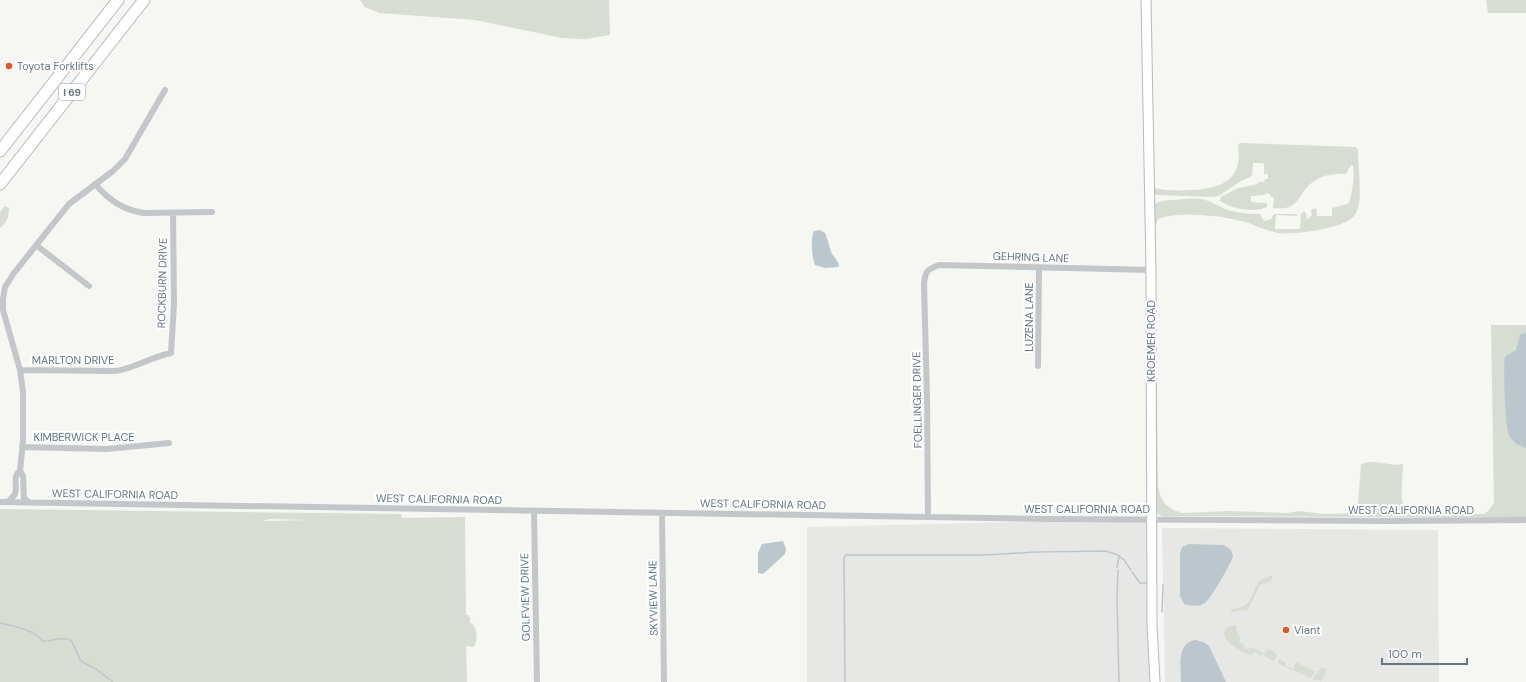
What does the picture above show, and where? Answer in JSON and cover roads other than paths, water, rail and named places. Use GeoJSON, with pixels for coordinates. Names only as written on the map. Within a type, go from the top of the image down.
{"type":"FeatureCollection","features":[{"type":"Feature","properties":{"kind":"highway","name":"I 69"},"geometry":{"type":"LineString","coordinates":[[0,151],[118,0]]}},
{"type":"Feature","properties":{"kind":"highway","name":"I 69"},"geometry":{"type":"LineString","coordinates":[[0,184],[144,0]]}},
{"type":"Feature","properties":{"kind":"street","name":"KROEMER ROAD"},"geometry":{"type":"LineString","coordinates":[[1146,0],[1150,270],[1152,625],[1155,682]]}},
{"type":"Feature","properties":{"kind":"street"},"geometry":{"type":"LineString","coordinates":[[8,502],[15,494],[17,473],[20,471],[23,392],[20,370],[3,310],[4,292],[8,281],[69,204],[120,164],[130,153],[165,90]]}},
{"type":"Feature","properties":{"kind":"street"},"geometry":{"type":"LineString","coordinates":[[95,184],[114,203],[129,210],[144,213],[212,212]]}},
{"type":"Feature","properties":{"kind":"street","name":"ROCKBURN DRIVE"},"geometry":{"type":"LineString","coordinates":[[171,353],[174,304],[173,213]]}},
{"type":"Feature","properties":{"kind":"street"},"geometry":{"type":"LineString","coordinates":[[36,245],[89,286]]}},
{"type":"Feature","properties":{"kind":"street","name":"GEHRING LANE"},"geometry":{"type":"LineString","coordinates":[[924,284],[925,274],[930,268],[939,264],[1150,270]]}},
{"type":"Feature","properties":{"kind":"street","name":"LUZENA LANE"},"geometry":{"type":"LineString","coordinates":[[1038,366],[1039,267]]}},
{"type":"Feature","properties":{"kind":"street","name":"FOELLINGER DRIVE"},"geometry":{"type":"LineString","coordinates":[[924,284],[928,397],[928,517]]}},
{"type":"Feature","properties":{"kind":"street","name":"MARLTON DRIVE"},"geometry":{"type":"LineString","coordinates":[[20,370],[116,371],[130,368],[153,357],[171,353]]}},
{"type":"Feature","properties":{"kind":"street","name":"KIMBERWICK PLACE"},"geometry":{"type":"LineString","coordinates":[[22,447],[111,449],[169,443]]}},
{"type":"Feature","properties":{"kind":"street"},"geometry":{"type":"LineString","coordinates":[[20,471],[23,476],[24,498],[28,502]]}},
{"type":"Feature","properties":{"kind":"street","name":"WEST CALIFORNIA ROAD"},"geometry":{"type":"LineString","coordinates":[[0,502],[928,517],[1380,521],[1526,520]]}},
{"type":"Feature","properties":{"kind":"street","name":"GOLFVIEW DRIVE"},"geometry":{"type":"LineString","coordinates":[[534,511],[537,682]]}},
{"type":"Feature","properties":{"kind":"street","name":"SKYVIEW LANE"},"geometry":{"type":"LineString","coordinates":[[662,513],[664,682]]}},
{"type":"Feature","properties":{"kind":"waterway"},"geometry":{"type":"LineString","coordinates":[[845,682],[844,558],[846,555],[986,555],[1036,552],[1106,551],[1118,555],[1124,560],[1131,570]]}},
{"type":"Feature","properties":{"kind":"waterway"},"geometry":{"type":"LineString","coordinates":[[1117,567],[1119,557]]}},
{"type":"Feature","properties":{"kind":"waterway"},"geometry":{"type":"LineString","coordinates":[[1118,570],[1117,598],[1119,682]]}},
{"type":"Feature","properties":{"kind":"waterway"},"geometry":{"type":"LineString","coordinates":[[1132,572],[1140,583],[1146,583]]}},
{"type":"Feature","properties":{"kind":"waterway"},"geometry":{"type":"LineString","coordinates":[[1162,612],[1163,584]]}},
{"type":"Feature","properties":{"kind":"waterway"},"geometry":{"type":"LineString","coordinates":[[0,623],[30,631],[42,641],[59,639],[71,640],[81,661],[96,669],[113,682]]}},
{"type":"Feature","properties":{"kind":"place","name":"Toyota Forklifts"},"geometry":{"type":"Point","coordinates":[9,66]}},
{"type":"Feature","properties":{"kind":"place","name":"Viant"},"geometry":{"type":"Point","coordinates":[1286,630]}}]}
